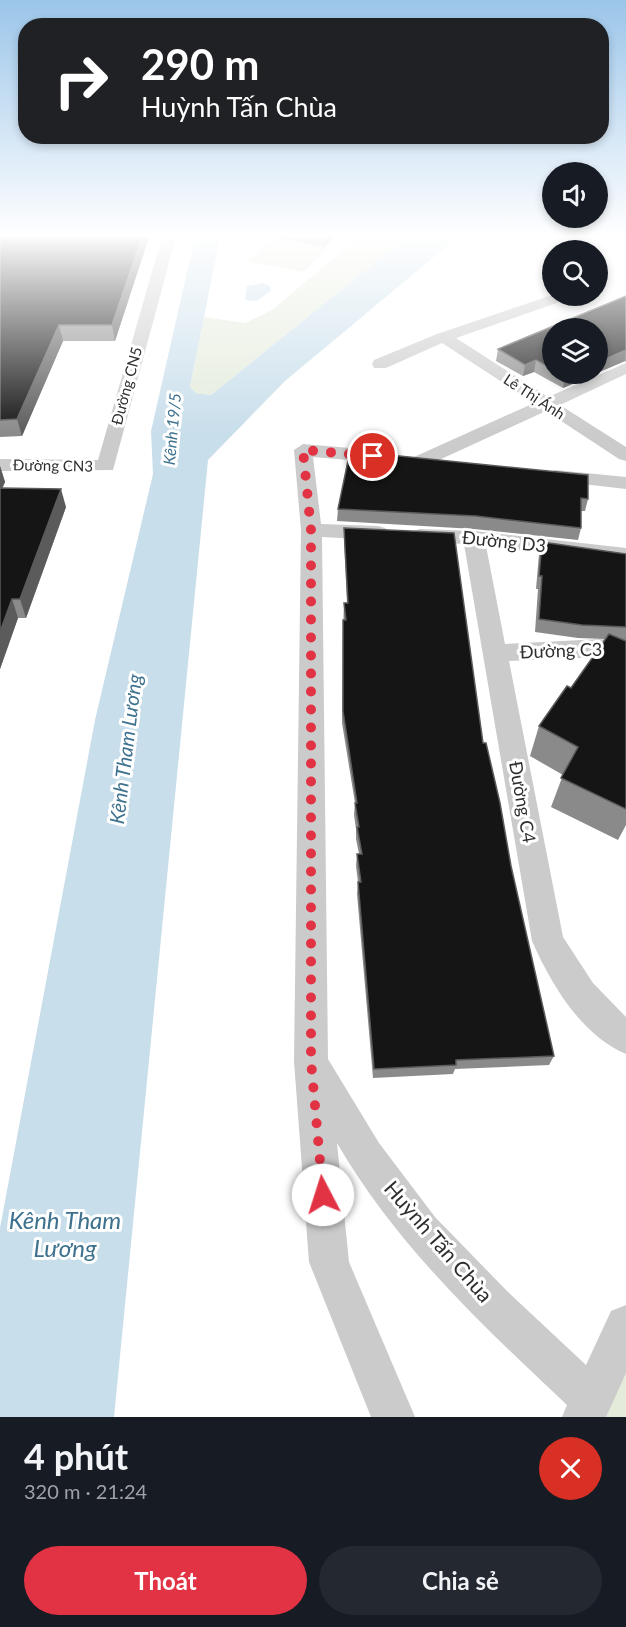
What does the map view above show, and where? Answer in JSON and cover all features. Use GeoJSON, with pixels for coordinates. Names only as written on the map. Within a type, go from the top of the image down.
{"type":"FeatureCollection","features":[{"type":"Feature","properties":{"kind":"street","name":"Đường CN5"},"geometry":{"type":"LineString","coordinates":[[106,466],[152,303]]}},
{"type":"Feature","properties":{"kind":"street"},"geometry":{"type":"LineString","coordinates":[[380,364],[443,337],[542,303]]}},
{"type":"Feature","properties":{"kind":"street","name":"Lê Thị Ánh"},"geometry":{"type":"LineString","coordinates":[[443,337],[626,456]]}},
{"type":"Feature","properties":{"kind":"street"},"geometry":{"type":"LineString","coordinates":[[421,461],[626,368]]}},
{"type":"Feature","properties":{"kind":"street","name":"Huỳnh Tấn Chùa"},"geometry":{"type":"LineString","coordinates":[[393,1417],[329,1262],[311,1061],[311,530],[303,450],[455,465]]}},
{"type":"Feature","properties":{"kind":"street","name":"Đường CN3"},"geometry":{"type":"LineString","coordinates":[[0,465],[106,466]]}},
{"type":"Feature","properties":{"kind":"street"},"geometry":{"type":"LineString","coordinates":[[535,473],[626,483]]}},
{"type":"Feature","properties":{"kind":"street","name":"Đường D3"},"geometry":{"type":"LineString","coordinates":[[311,530],[474,538],[626,555]]}},
{"type":"Feature","properties":{"kind":"street","name":"Đường C4"},"geometry":{"type":"LineString","coordinates":[[474,538],[548,941],[577,992],[609,1026],[626,1037]]}},
{"type":"Feature","properties":{"kind":"street","name":"Đường C3"},"geometry":{"type":"LineString","coordinates":[[495,653],[601,648],[626,651]]}},
{"type":"Feature","properties":{"kind":"street","name":"Huỳnh Tấn Chùa"},"geometry":{"type":"LineString","coordinates":[[311,1061],[344,1125],[400,1205],[589,1409]]}},
{"type":"Feature","properties":{"kind":"street"},"geometry":{"type":"LineString","coordinates":[[589,1409],[626,1326]]}},
{"type":"Feature","properties":{"kind":"green space"},"geometry":{"type":"Polygon","coordinates":[[[280,303],[325,303],[211,395],[196,393],[190,387],[204,317],[245,323],[272,310],[280,303]]]}},
{"type":"Feature","properties":{"kind":"green space"},"geometry":{"type":"Polygon","coordinates":[[[626,1364],[626,1417],[600,1417],[626,1364]]]}},
{"type":"Feature","properties":{"kind":"water","name":"Kênh Tham Lương"},"geometry":{"type":"Polygon","coordinates":[[[180,303],[207,303],[190,387],[196,393],[211,395],[325,303],[379,303],[285,381],[208,460],[114,1417],[0,1417],[0,1228],[95,720],[153,474],[151,431],[180,303]]]}},
{"type":"Feature","properties":{"kind":"building"},"geometry":{"type":"Polygon","coordinates":[[[0,303],[119,303],[112,325],[59,325],[17,419],[0,420],[0,303]]]}},
{"type":"Feature","properties":{"kind":"building"},"geometry":{"type":"Polygon","coordinates":[[[609,303],[626,303],[626,350],[608,358],[608,318],[573,318],[602,306],[608,306],[609,303]]]}},
{"type":"Feature","properties":{"kind":"building"},"geometry":{"type":"Polygon","coordinates":[[[542,331],[542,363],[536,360],[525,365],[498,349],[542,331]]]}},
{"type":"Feature","properties":{"kind":"building"},"geometry":{"type":"Polygon","coordinates":[[[350,451],[588,475],[588,499],[581,498],[581,528],[476,516],[338,509],[350,451]]]}},
{"type":"Feature","properties":{"kind":"building"},"geometry":{"type":"Polygon","coordinates":[[[0,488],[61,489],[20,599],[12,599],[0,632],[0,488]]]}},
{"type":"Feature","properties":{"kind":"building"},"geometry":{"type":"Polygon","coordinates":[[[344,528],[454,533],[483,743],[486,743],[500,803],[511,866],[554,1056],[456,1060],[456,1065],[374,1069],[358,882],[361,882],[357,854],[362,854],[343,711],[343,620],[346,620],[344,603],[348,603],[344,528]]]}},
{"type":"Feature","properties":{"kind":"building"},"geometry":{"type":"Polygon","coordinates":[[[542,542],[626,554],[626,627],[582,625],[539,619],[542,542]]]}},
{"type":"Feature","properties":{"kind":"building"},"geometry":{"type":"Polygon","coordinates":[[[609,634],[626,641],[626,809],[561,778],[578,747],[539,726],[567,686],[571,688],[609,634]]]}},
{"type":"Feature","properties":{"kind":"route"},"geometry":{"type":"LineString","coordinates":[[323,1195],[311,1061],[311,530],[303,450],[373,456]]}},
{"type":"Feature","properties":{"kind":"water label","name":"Kênh 19/5"},"geometry":{"type":"Point","coordinates":[172,429]}}]}
